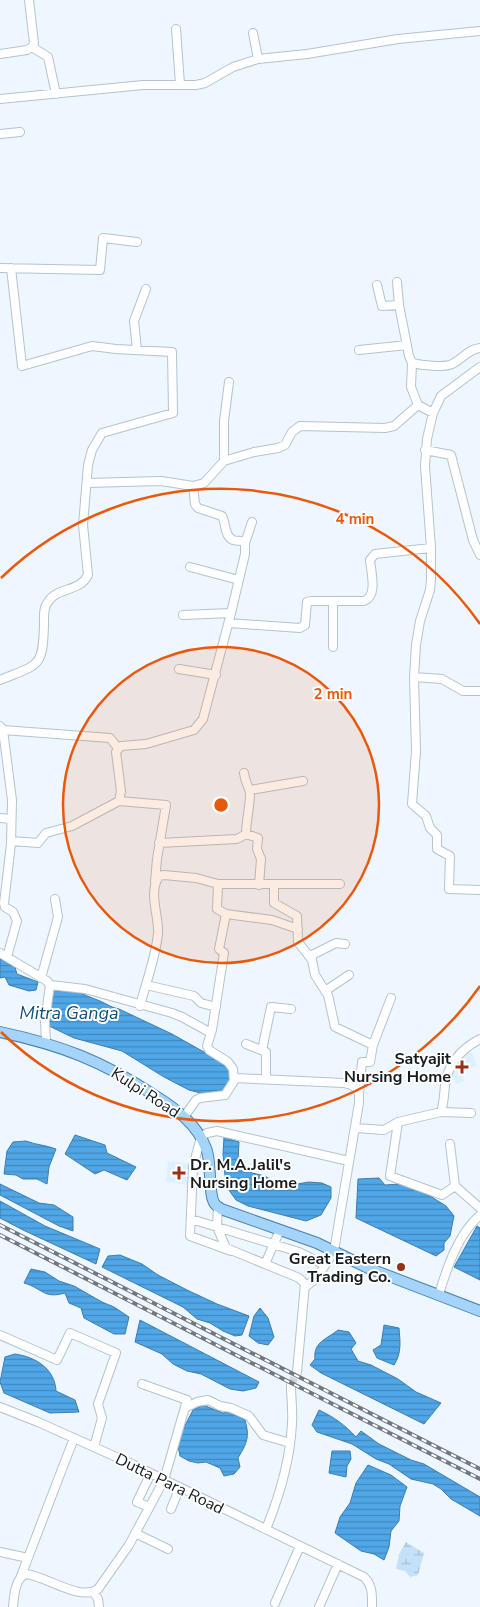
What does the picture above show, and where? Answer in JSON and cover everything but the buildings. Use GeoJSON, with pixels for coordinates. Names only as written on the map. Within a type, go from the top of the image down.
{"type":"FeatureCollection","features":[{"type":"Feature","properties":{"kind":"main road","name":"Kulpi Road"},"geometry":{"type":"LineString","coordinates":[[0,1032],[46,1043],[107,1066],[168,1104],[195,1128],[207,1149],[210,1162],[212,1198],[218,1207]]}},
{"type":"Feature","properties":{"kind":"main road"},"geometry":{"type":"LineString","coordinates":[[218,1207],[229,1213],[317,1243],[368,1268],[480,1311]]}},
{"type":"Feature","properties":{"kind":"street"},"geometry":{"type":"LineString","coordinates":[[0,54],[26,50],[32,47],[34,42],[29,0]]}},
{"type":"Feature","properties":{"kind":"street"},"geometry":{"type":"LineString","coordinates":[[176,29],[180,84]]}},
{"type":"Feature","properties":{"kind":"street"},"geometry":{"type":"LineString","coordinates":[[0,99],[143,85],[205,83],[233,67],[258,59],[307,54],[398,39],[480,31]]}},
{"type":"Feature","properties":{"kind":"street"},"geometry":{"type":"LineString","coordinates":[[253,33],[258,59]]}},
{"type":"Feature","properties":{"kind":"street"},"geometry":{"type":"LineString","coordinates":[[32,47],[48,57],[56,94]]}},
{"type":"Feature","properties":{"kind":"street"},"geometry":{"type":"LineString","coordinates":[[0,134],[20,132]]}},
{"type":"Feature","properties":{"kind":"street"},"geometry":{"type":"LineString","coordinates":[[0,268],[100,270],[103,238],[137,242]]}},
{"type":"Feature","properties":{"kind":"street"},"geometry":{"type":"LineString","coordinates":[[0,680],[25,670],[41,658],[44,612],[47,603],[52,597],[79,586],[88,575],[83,517],[90,457],[102,433],[173,413],[172,352],[92,346],[22,366],[11,268]]}},
{"type":"Feature","properties":{"kind":"street"},"geometry":{"type":"LineString","coordinates":[[397,282],[399,305],[412,363],[411,387],[418,405],[433,413]]}},
{"type":"Feature","properties":{"kind":"street"},"geometry":{"type":"LineString","coordinates":[[377,285],[382,306],[399,305]]}},
{"type":"Feature","properties":{"kind":"street"},"geometry":{"type":"LineString","coordinates":[[138,350],[134,321],[146,289]]}},
{"type":"Feature","properties":{"kind":"street"},"geometry":{"type":"LineString","coordinates":[[359,350],[407,345]]}},
{"type":"Feature","properties":{"kind":"street"},"geometry":{"type":"LineString","coordinates":[[412,363],[446,366],[452,364],[469,351],[480,348]]}},
{"type":"Feature","properties":{"kind":"street"},"geometry":{"type":"LineString","coordinates":[[480,367],[441,396],[433,413],[426,450],[425,466],[432,548],[430,590],[418,634],[414,677],[416,751],[412,804],[426,816],[430,828],[436,835],[438,849],[450,856],[449,889],[480,890]]}},
{"type":"Feature","properties":{"kind":"street"},"geometry":{"type":"LineString","coordinates":[[224,461],[224,421],[230,382]]}},
{"type":"Feature","properties":{"kind":"street"},"geometry":{"type":"LineString","coordinates":[[87,483],[161,481],[193,486],[204,483],[224,461],[285,445],[292,432],[300,426],[385,428],[394,426],[418,405]]}},
{"type":"Feature","properties":{"kind":"street"},"geometry":{"type":"LineString","coordinates":[[426,450],[452,455],[473,540],[480,555]]}},
{"type":"Feature","properties":{"kind":"street"},"geometry":{"type":"LineString","coordinates":[[193,486],[198,508],[222,516],[228,536],[233,540],[241,540],[246,543]]}},
{"type":"Feature","properties":{"kind":"street"},"geometry":{"type":"LineString","coordinates":[[118,748],[121,746],[146,744],[194,730],[203,719],[216,676],[252,522]]}},
{"type":"Feature","properties":{"kind":"street"},"geometry":{"type":"LineString","coordinates":[[229,623],[300,628],[304,625],[308,602],[316,600],[364,602],[369,600],[372,593],[370,560],[372,556],[432,548]]}},
{"type":"Feature","properties":{"kind":"street"},"geometry":{"type":"LineString","coordinates":[[190,567],[239,580]]}},
{"type":"Feature","properties":{"kind":"street"},"geometry":{"type":"LineString","coordinates":[[333,647],[334,601]]}},
{"type":"Feature","properties":{"kind":"street"},"geometry":{"type":"LineString","coordinates":[[184,616],[231,613]]}},
{"type":"Feature","properties":{"kind":"street"},"geometry":{"type":"LineString","coordinates":[[179,668],[216,676]]}},
{"type":"Feature","properties":{"kind":"street"},"geometry":{"type":"LineString","coordinates":[[414,677],[442,679],[463,691],[480,691]]}},
{"type":"Feature","properties":{"kind":"street"},"geometry":{"type":"LineString","coordinates":[[118,748],[110,738],[1,728],[11,786],[11,841],[4,903],[13,912],[17,921],[4,956],[50,985],[85,990],[182,1017],[211,1034]]}},
{"type":"Feature","properties":{"kind":"street"},"geometry":{"type":"LineString","coordinates":[[118,748],[116,752],[121,791],[119,801]]}},
{"type":"Feature","properties":{"kind":"street"},"geometry":{"type":"LineString","coordinates":[[244,773],[245,782],[250,790],[246,834]]}},
{"type":"Feature","properties":{"kind":"street"},"geometry":{"type":"LineString","coordinates":[[250,790],[303,781]]}},
{"type":"Feature","properties":{"kind":"street"},"geometry":{"type":"LineString","coordinates":[[11,841],[38,843],[46,833],[72,826],[119,801],[166,805],[154,887],[158,934],[140,1006]]}},
{"type":"Feature","properties":{"kind":"street"},"geometry":{"type":"LineString","coordinates":[[0,818],[11,819]]}},
{"type":"Feature","properties":{"kind":"street"},"geometry":{"type":"LineString","coordinates":[[159,843],[237,839],[246,834],[258,838],[257,849],[260,859],[259,885]]}},
{"type":"Feature","properties":{"kind":"street"},"geometry":{"type":"LineString","coordinates":[[154,887],[159,876],[164,875],[196,878],[218,884],[340,884]]}},
{"type":"Feature","properties":{"kind":"street"},"geometry":{"type":"LineString","coordinates":[[218,884],[217,909],[226,914],[272,920],[298,929]]}},
{"type":"Feature","properties":{"kind":"street"},"geometry":{"type":"LineString","coordinates":[[274,885],[274,903],[297,916],[298,942],[310,956],[317,978],[330,1000],[335,1027],[373,1045]]}},
{"type":"Feature","properties":{"kind":"street"},"geometry":{"type":"LineString","coordinates":[[41,978],[58,917],[55,899]]}},
{"type":"Feature","properties":{"kind":"street"},"geometry":{"type":"LineString","coordinates":[[184,1117],[196,1100],[225,1095],[234,1078],[233,1069],[228,1062],[207,1048],[216,1007],[224,953],[219,949],[226,914]]}},
{"type":"Feature","properties":{"kind":"street"},"geometry":{"type":"LineString","coordinates":[[310,956],[336,943],[345,944]]}},
{"type":"Feature","properties":{"kind":"street"},"geometry":{"type":"LineString","coordinates":[[325,990],[349,975]]}},
{"type":"Feature","properties":{"kind":"street"},"geometry":{"type":"LineString","coordinates":[[46,1043],[45,1016],[50,985]]}},
{"type":"Feature","properties":{"kind":"street"},"geometry":{"type":"LineString","coordinates":[[146,985],[194,996],[201,1003],[216,1007]]}},
{"type":"Feature","properties":{"kind":"street"},"geometry":{"type":"LineString","coordinates":[[305,1287],[317,1278],[334,1251],[355,1128],[362,1062],[370,1062],[373,1045],[391,998]]}},
{"type":"Feature","properties":{"kind":"street"},"geometry":{"type":"LineString","coordinates":[[262,1050],[271,1007],[291,1008]]}},
{"type":"Feature","properties":{"kind":"street"},"geometry":{"type":"LineString","coordinates":[[441,1112],[444,1105],[447,1073],[450,1064],[460,1053],[480,1039]]}},
{"type":"Feature","properties":{"kind":"street"},"geometry":{"type":"LineString","coordinates":[[246,1044],[266,1052],[266,1079]]}},
{"type":"Feature","properties":{"kind":"street"},"geometry":{"type":"LineString","coordinates":[[234,1078],[344,1083],[356,1088],[359,1094]]}},
{"type":"Feature","properties":{"kind":"street"},"geometry":{"type":"LineString","coordinates":[[355,1128],[384,1130],[398,1122],[441,1112],[470,1113]]}},
{"type":"Feature","properties":{"kind":"street"},"geometry":{"type":"LineString","coordinates":[[398,1122],[390,1176],[442,1195],[455,1186]]}},
{"type":"Feature","properties":{"kind":"street"},"geometry":{"type":"LineString","coordinates":[[297,1372],[305,1284],[300,1278],[231,1250],[190,1236],[193,1167],[201,1137],[207,1133],[217,1131],[349,1161]]}},
{"type":"Feature","properties":{"kind":"street"},"geometry":{"type":"LineString","coordinates":[[450,1144],[455,1186],[480,1208]]}},
{"type":"Feature","properties":{"kind":"street"},"geometry":{"type":"LineString","coordinates":[[218,1207],[218,1227],[226,1248],[231,1250]]}},
{"type":"Feature","properties":{"kind":"street"},"geometry":{"type":"LineString","coordinates":[[439,1294],[451,1258],[471,1225],[480,1215]]}},
{"type":"Feature","properties":{"kind":"street"},"geometry":{"type":"LineString","coordinates":[[191,1219],[299,1252],[325,1265]]}},
{"type":"Feature","properties":{"kind":"street"},"geometry":{"type":"LineString","coordinates":[[265,1264],[280,1230]]}},
{"type":"Feature","properties":{"kind":"street"},"geometry":{"type":"LineString","coordinates":[[0,1336],[57,1360],[70,1333],[116,1352],[98,1404],[102,1418],[94,1447]]}},
{"type":"Feature","properties":{"kind":"street"},"geometry":{"type":"LineString","coordinates":[[94,1593],[135,1533],[164,1480],[187,1400],[142,1384]]}},
{"type":"Feature","properties":{"kind":"street"},"geometry":{"type":"LineString","coordinates":[[266,1529],[281,1489],[290,1443],[292,1423],[291,1385]]}},
{"type":"Feature","properties":{"kind":"street"},"geometry":{"type":"LineString","coordinates":[[185,1408],[197,1402],[208,1400],[249,1416],[263,1435],[290,1443]]}},
{"type":"Feature","properties":{"kind":"street","name":"Dutta Para Road"},"geometry":{"type":"LineString","coordinates":[[0,1406],[151,1473],[364,1577],[370,1583],[372,1607]]}},
{"type":"Feature","properties":{"kind":"street"},"geometry":{"type":"LineString","coordinates":[[13,1607],[15,1593],[21,1576],[74,1438]]}},
{"type":"Feature","properties":{"kind":"street"},"geometry":{"type":"LineString","coordinates":[[149,1508],[137,1502],[151,1473]]}},
{"type":"Feature","properties":{"kind":"street"},"geometry":{"type":"LineString","coordinates":[[171,1509],[180,1487]]}},
{"type":"Feature","properties":{"kind":"street"},"geometry":{"type":"LineString","coordinates":[[135,1533],[168,1549]]}},
{"type":"Feature","properties":{"kind":"street"},"geometry":{"type":"LineString","coordinates":[[275,1603],[300,1546]]}},
{"type":"Feature","properties":{"kind":"street"},"geometry":{"type":"LineString","coordinates":[[0,1552],[28,1558]]}},
{"type":"Feature","properties":{"kind":"street"},"geometry":{"type":"LineString","coordinates":[[318,1607],[338,1564]]}},
{"type":"Feature","properties":{"kind":"street"},"geometry":{"type":"LineString","coordinates":[[21,1576],[31,1574],[81,1593],[94,1593]]}},
{"type":"Feature","properties":{"kind":"street"},"geometry":{"type":"LineString","coordinates":[[94,1593],[98,1599],[99,1607]]}},
{"type":"Feature","properties":{"kind":"shaded area","name":"Satyajit Nursing Home"},"geometry":{"type":"Polygon","coordinates":[[[467,1053],[472,1053],[477,1066],[467,1069],[467,1071],[462,1073],[464,1081],[456,1084],[450,1075],[457,1059],[467,1053]]]}},
{"type":"Feature","properties":{"kind":"shaded area","name":"Dr. M.A.Jalil's Nursing Home"},"geometry":{"type":"Polygon","coordinates":[[[168,1161],[192,1164],[189,1185],[166,1182],[168,1161]]]}},
{"type":"Feature","properties":{"kind":"green space"},"geometry":{"type":"Polygon","coordinates":[[[406,1542],[424,1553],[418,1575],[410,1577],[405,1571],[396,1569],[399,1554],[406,1542]]]}},
{"type":"Feature","properties":{"kind":"water"},"geometry":{"type":"Polygon","coordinates":[[[0,957],[14,964],[17,974],[38,982],[36,990],[29,991],[9,985],[5,977],[0,978],[0,957]]]}},
{"type":"Feature","properties":{"kind":"water","name":"Mitra Ganga"},"geometry":{"type":"Polygon","coordinates":[[[71,988],[172,1034],[219,1058],[230,1070],[231,1081],[224,1092],[208,1095],[189,1090],[122,1051],[74,1038],[47,1025],[53,989],[71,988]]]}},
{"type":"Feature","properties":{"kind":"water"},"geometry":{"type":"Polygon","coordinates":[[[75,1135],[105,1145],[107,1153],[136,1167],[127,1180],[104,1170],[95,1174],[65,1154],[75,1135]]]}},
{"type":"Feature","properties":{"kind":"water"},"geometry":{"type":"Polygon","coordinates":[[[224,1137],[239,1142],[238,1161],[252,1173],[265,1176],[273,1181],[297,1184],[309,1182],[322,1183],[331,1187],[331,1198],[321,1215],[306,1221],[248,1206],[236,1200],[226,1186],[223,1154],[224,1137]]]}},
{"type":"Feature","properties":{"kind":"water"},"geometry":{"type":"Polygon","coordinates":[[[26,1141],[56,1149],[49,1167],[47,1184],[37,1179],[23,1179],[16,1175],[4,1174],[7,1151],[13,1142],[26,1141]]]}},
{"type":"Feature","properties":{"kind":"water"},"geometry":{"type":"Polygon","coordinates":[[[379,1178],[385,1185],[400,1184],[430,1196],[446,1206],[454,1216],[450,1236],[444,1243],[444,1250],[436,1256],[356,1218],[358,1179],[379,1178]]]}},
{"type":"Feature","properties":{"kind":"water"},"geometry":{"type":"Polygon","coordinates":[[[0,1184],[39,1203],[54,1205],[73,1217],[73,1231],[59,1226],[0,1195],[0,1184]]]}},
{"type":"Feature","properties":{"kind":"water"},"geometry":{"type":"Polygon","coordinates":[[[0,1201],[45,1226],[100,1249],[96,1264],[0,1218],[0,1201]]]}},
{"type":"Feature","properties":{"kind":"water"},"geometry":{"type":"Polygon","coordinates":[[[477,1226],[480,1228],[480,1280],[454,1267],[477,1226]]]}},
{"type":"Feature","properties":{"kind":"water"},"geometry":{"type":"Polygon","coordinates":[[[120,1255],[142,1264],[158,1275],[187,1290],[249,1316],[242,1335],[235,1336],[210,1323],[197,1319],[183,1307],[102,1267],[108,1256],[120,1255]]]}},
{"type":"Feature","properties":{"kind":"water"},"geometry":{"type":"Polygon","coordinates":[[[31,1269],[45,1272],[59,1281],[74,1286],[129,1317],[125,1334],[114,1334],[84,1318],[81,1308],[69,1303],[65,1293],[52,1295],[24,1283],[31,1269]]]}},
{"type":"Feature","properties":{"kind":"water"},"geometry":{"type":"Polygon","coordinates":[[[260,1308],[268,1318],[274,1337],[268,1345],[258,1343],[249,1336],[254,1316],[260,1308]]]}},
{"type":"Feature","properties":{"kind":"water"},"geometry":{"type":"Polygon","coordinates":[[[140,1320],[259,1382],[256,1388],[243,1391],[230,1389],[201,1374],[187,1371],[173,1364],[162,1354],[135,1342],[140,1320]]]}},
{"type":"Feature","properties":{"kind":"water"},"geometry":{"type":"Polygon","coordinates":[[[384,1325],[399,1328],[399,1351],[394,1365],[377,1358],[373,1350],[381,1345],[384,1325]]]}},
{"type":"Feature","properties":{"kind":"water"},"geometry":{"type":"Polygon","coordinates":[[[338,1330],[349,1332],[356,1343],[351,1349],[358,1361],[371,1365],[398,1379],[416,1392],[441,1403],[424,1424],[321,1373],[310,1365],[315,1359],[318,1345],[338,1330]]]}},
{"type":"Feature","properties":{"kind":"water"},"geometry":{"type":"Polygon","coordinates":[[[15,1354],[30,1358],[43,1365],[52,1376],[56,1391],[75,1400],[79,1412],[50,1413],[4,1393],[0,1382],[5,1357],[15,1354]]]}},
{"type":"Feature","properties":{"kind":"water"},"geometry":{"type":"Polygon","coordinates":[[[203,1405],[223,1413],[231,1412],[245,1420],[247,1440],[238,1458],[240,1467],[234,1474],[224,1476],[220,1468],[206,1462],[189,1461],[180,1456],[177,1441],[193,1410],[203,1405]]]}},
{"type":"Feature","properties":{"kind":"water"},"geometry":{"type":"Polygon","coordinates":[[[319,1410],[330,1415],[356,1437],[361,1431],[379,1444],[411,1460],[424,1464],[480,1497],[480,1516],[451,1499],[433,1484],[411,1479],[389,1464],[376,1459],[352,1444],[317,1432],[312,1425],[319,1410]]]}},
{"type":"Feature","properties":{"kind":"water"},"geometry":{"type":"Polygon","coordinates":[[[332,1451],[350,1451],[351,1459],[347,1466],[346,1477],[329,1473],[332,1451]]]}},
{"type":"Feature","properties":{"kind":"water"},"geometry":{"type":"Polygon","coordinates":[[[368,1465],[391,1475],[407,1487],[400,1506],[399,1521],[391,1531],[389,1547],[384,1560],[374,1554],[361,1551],[335,1533],[340,1517],[350,1503],[356,1483],[368,1465]]]}},
{"type":"Feature","properties":{"kind":"tunnel"},"geometry":{"type":"LineString","coordinates":[[291,1385],[297,1372]]}},
{"type":"Feature","properties":{"kind":"railway"},"geometry":{"type":"LineString","coordinates":[[0,1225],[480,1469]]}},
{"type":"Feature","properties":{"kind":"railway"},"geometry":{"type":"LineString","coordinates":[[0,1235],[480,1479]]}},
{"type":"Feature","properties":{"kind":"place","name":"Satyajit Nursing Home"},"geometry":{"type":"Point","coordinates":[462,1067]}},
{"type":"Feature","properties":{"kind":"place","name":"Dr. M.A.Jalil's Nursing Home"},"geometry":{"type":"Point","coordinates":[179,1173]}},
{"type":"Feature","properties":{"kind":"place","name":"Great Eastern Trading Co."},"geometry":{"type":"Point","coordinates":[401,1267]}}]}
